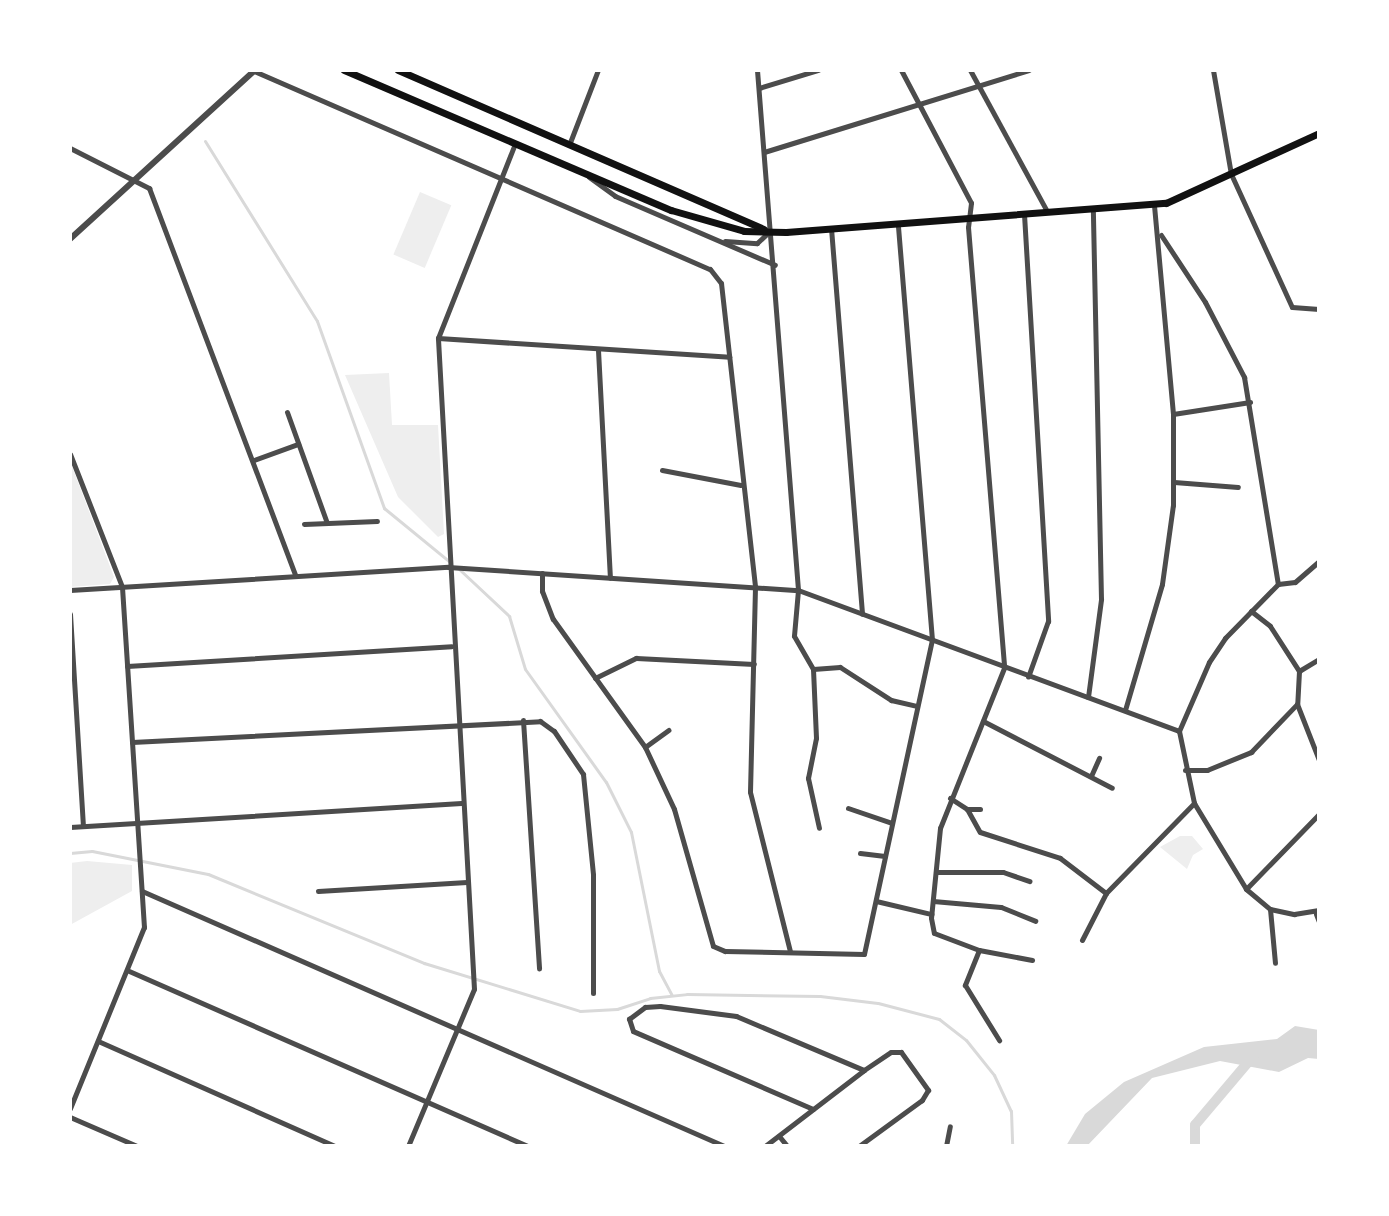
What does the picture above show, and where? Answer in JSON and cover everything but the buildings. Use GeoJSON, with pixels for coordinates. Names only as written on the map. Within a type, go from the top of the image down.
{"type":"FeatureCollection","features":[{"type":"Feature","properties":{"kind":"main road"},"geometry":{"type":"LineString","coordinates":[[344,70],[701,222],[770,231],[1154,205],[1319,133]]}},
{"type":"Feature","properties":{"kind":"main road"},"geometry":{"type":"LineString","coordinates":[[398,70],[770,231]]}},
{"type":"Feature","properties":{"kind":"street"},"geometry":{"type":"LineString","coordinates":[[70,239],[255,70],[710,269],[721,283],[741,485],[755,587],[750,792],[790,951]]}},
{"type":"Feature","properties":{"kind":"street"},"geometry":{"type":"LineString","coordinates":[[569,145],[598,70]]}},
{"type":"Feature","properties":{"kind":"street"},"geometry":{"type":"LineString","coordinates":[[757,70],[775,265],[798,590],[794,636],[813,669],[816,738],[808,778],[819,828]]}},
{"type":"Feature","properties":{"kind":"street"},"geometry":{"type":"LineString","coordinates":[[759,88],[818,70]]}},
{"type":"Feature","properties":{"kind":"street"},"geometry":{"type":"LineString","coordinates":[[901,70],[971,203],[973,216],[968,227],[1004,668],[940,828],[931,914],[934,933],[979,950],[1032,960]]}},
{"type":"Feature","properties":{"kind":"street"},"geometry":{"type":"LineString","coordinates":[[970,70],[1047,212]]}},
{"type":"Feature","properties":{"kind":"street"},"geometry":{"type":"LineString","coordinates":[[764,152],[921,106],[978,84],[1029,70]]}},
{"type":"Feature","properties":{"kind":"street"},"geometry":{"type":"LineString","coordinates":[[1213,70],[1231,174],[1292,307],[1319,314]]}},
{"type":"Feature","properties":{"kind":"street"},"geometry":{"type":"LineString","coordinates":[[408,1146],[460,1030],[474,989],[451,646],[438,338],[515,144]]}},
{"type":"Feature","properties":{"kind":"street"},"geometry":{"type":"LineString","coordinates":[[70,148],[137,178],[149,188],[295,575]]}},
{"type":"Feature","properties":{"kind":"street"},"geometry":{"type":"LineString","coordinates":[[585,174],[615,196],[775,265]]}},
{"type":"Feature","properties":{"kind":"street"},"geometry":{"type":"LineString","coordinates":[[1125,710],[1162,584],[1174,482],[1173,414],[1159,231],[1154,205]]}},
{"type":"Feature","properties":{"kind":"street"},"geometry":{"type":"LineString","coordinates":[[1088,697],[1101,599],[1093,209]]}},
{"type":"Feature","properties":{"kind":"street"},"geometry":{"type":"LineString","coordinates":[[1024,213],[1048,621],[1028,677]]}},
{"type":"Feature","properties":{"kind":"street"},"geometry":{"type":"LineString","coordinates":[[542,573],[542,591],[553,619],[645,747],[674,809],[713,946],[725,951],[864,954],[932,640],[898,222]]}},
{"type":"Feature","properties":{"kind":"street"},"geometry":{"type":"LineString","coordinates":[[831,228],[862,614]]}},
{"type":"Feature","properties":{"kind":"street"},"geometry":{"type":"LineString","coordinates":[[720,241],[757,243],[770,231]]}},
{"type":"Feature","properties":{"kind":"street"},"geometry":{"type":"LineString","coordinates":[[1159,231],[1205,302],[1244,377],[1278,584]]}},
{"type":"Feature","properties":{"kind":"street"},"geometry":{"type":"LineString","coordinates":[[438,338],[729,357]]}},
{"type":"Feature","properties":{"kind":"street"},"geometry":{"type":"LineString","coordinates":[[598,350],[610,578]]}},
{"type":"Feature","properties":{"kind":"street"},"geometry":{"type":"LineString","coordinates":[[1173,414],[1250,402]]}},
{"type":"Feature","properties":{"kind":"street"},"geometry":{"type":"LineString","coordinates":[[287,412],[327,523]]}},
{"type":"Feature","properties":{"kind":"street"},"geometry":{"type":"LineString","coordinates":[[254,460],[298,444]]}},
{"type":"Feature","properties":{"kind":"street"},"geometry":{"type":"LineString","coordinates":[[70,454],[122,587],[144,927],[129,971],[70,1108]]}},
{"type":"Feature","properties":{"kind":"street"},"geometry":{"type":"LineString","coordinates":[[662,470],[741,485]]}},
{"type":"Feature","properties":{"kind":"street"},"geometry":{"type":"LineString","coordinates":[[1174,482],[1238,487]]}},
{"type":"Feature","properties":{"kind":"street"},"geometry":{"type":"LineString","coordinates":[[304,524],[377,521]]}},
{"type":"Feature","properties":{"kind":"street"},"geometry":{"type":"LineString","coordinates":[[1318,561],[1295,582],[1278,584],[1209,662],[1179,731],[1194,803],[1210,838],[1246,889],[1270,909],[1317,912],[1319,922]]}},
{"type":"Feature","properties":{"kind":"street"},"geometry":{"type":"LineString","coordinates":[[70,590],[448,567],[798,590],[1179,731]]}},
{"type":"Feature","properties":{"kind":"street"},"geometry":{"type":"LineString","coordinates":[[1251,611],[1270,626],[1299,671],[1297,704],[1319,760]]}},
{"type":"Feature","properties":{"kind":"street"},"geometry":{"type":"LineString","coordinates":[[70,614],[83,826]]}},
{"type":"Feature","properties":{"kind":"street"},"geometry":{"type":"LineString","coordinates":[[127,666],[451,646]]}},
{"type":"Feature","properties":{"kind":"street"},"geometry":{"type":"LineString","coordinates":[[595,678],[636,658],[754,664]]}},
{"type":"Feature","properties":{"kind":"street"},"geometry":{"type":"LineString","coordinates":[[1299,671],[1319,659]]}},
{"type":"Feature","properties":{"kind":"street"},"geometry":{"type":"LineString","coordinates":[[813,669],[840,667],[891,700],[916,706]]}},
{"type":"Feature","properties":{"kind":"street"},"geometry":{"type":"LineString","coordinates":[[1185,770],[1207,770],[1251,752],[1297,704]]}},
{"type":"Feature","properties":{"kind":"street"},"geometry":{"type":"LineString","coordinates":[[523,720],[540,912],[539,968]]}},
{"type":"Feature","properties":{"kind":"street"},"geometry":{"type":"LineString","coordinates":[[132,742],[540,721],[554,731],[583,774],[593,875],[593,993]]}},
{"type":"Feature","properties":{"kind":"street"},"geometry":{"type":"LineString","coordinates":[[983,721],[1112,788]]}},
{"type":"Feature","properties":{"kind":"street"},"geometry":{"type":"LineString","coordinates":[[645,747],[668,730]]}},
{"type":"Feature","properties":{"kind":"street"},"geometry":{"type":"LineString","coordinates":[[1091,776],[1099,758]]}},
{"type":"Feature","properties":{"kind":"street"},"geometry":{"type":"LineString","coordinates":[[950,798],[967,809],[980,832],[1060,858],[1106,893]]}},
{"type":"Feature","properties":{"kind":"street"},"geometry":{"type":"LineString","coordinates":[[70,827],[461,803]]}},
{"type":"Feature","properties":{"kind":"street"},"geometry":{"type":"LineString","coordinates":[[1082,940],[1106,893],[1194,803]]}},
{"type":"Feature","properties":{"kind":"street"},"geometry":{"type":"LineString","coordinates":[[848,808],[892,823]]}},
{"type":"Feature","properties":{"kind":"street"},"geometry":{"type":"LineString","coordinates":[[967,809],[980,809]]}},
{"type":"Feature","properties":{"kind":"street"},"geometry":{"type":"LineString","coordinates":[[1246,889],[1319,814]]}},
{"type":"Feature","properties":{"kind":"street"},"geometry":{"type":"LineString","coordinates":[[860,853],[885,856]]}},
{"type":"Feature","properties":{"kind":"street"},"geometry":{"type":"LineString","coordinates":[[936,872],[1003,872],[1029,881]]}},
{"type":"Feature","properties":{"kind":"street"},"geometry":{"type":"LineString","coordinates":[[318,891],[467,882]]}},
{"type":"Feature","properties":{"kind":"street"},"geometry":{"type":"LineString","coordinates":[[142,891],[724,1146]]}},
{"type":"Feature","properties":{"kind":"street"},"geometry":{"type":"LineString","coordinates":[[876,901],[931,914]]}},
{"type":"Feature","properties":{"kind":"street"},"geometry":{"type":"LineString","coordinates":[[933,901],[1001,907],[1035,921]]}},
{"type":"Feature","properties":{"kind":"street"},"geometry":{"type":"LineString","coordinates":[[1270,909],[1275,963]]}},
{"type":"Feature","properties":{"kind":"street"},"geometry":{"type":"LineString","coordinates":[[979,950],[965,985],[999,1040]]}},
{"type":"Feature","properties":{"kind":"street"},"geometry":{"type":"LineString","coordinates":[[129,971],[528,1146]]}},
{"type":"Feature","properties":{"kind":"street"},"geometry":{"type":"LineString","coordinates":[[813,1109],[633,1031],[629,1019],[645,1007],[688,1007],[736,1016],[864,1070]]}},
{"type":"Feature","properties":{"kind":"street"},"geometry":{"type":"LineString","coordinates":[[98,1041],[335,1146]]}},
{"type":"Feature","properties":{"kind":"street"},"geometry":{"type":"LineString","coordinates":[[765,1146],[864,1070],[891,1052],[901,1052],[914,1063],[928,1090],[922,1100],[859,1146]]}},
{"type":"Feature","properties":{"kind":"street"},"geometry":{"type":"LineString","coordinates":[[70,1117],[137,1146]]}},
{"type":"Feature","properties":{"kind":"street"},"geometry":{"type":"LineString","coordinates":[[946,1146],[950,1126]]}},
{"type":"Feature","properties":{"kind":"street"},"geometry":{"type":"LineString","coordinates":[[779,1136],[787,1146]]}},
{"type":"Feature","properties":{"kind":"shaded area"},"geometry":{"type":"Polygon","coordinates":[[[420,192],[451,205],[425,268],[393,255],[420,192]]]}},
{"type":"Feature","properties":{"kind":"shaded area"},"geometry":{"type":"Polygon","coordinates":[[[389,373],[392,425],[438,425],[444,534],[438,537],[398,497],[345,375],[389,373]]]}},
{"type":"Feature","properties":{"kind":"shaded area"},"geometry":{"type":"Polygon","coordinates":[[[70,461],[114,577],[110,584],[70,587],[70,461]]]}},
{"type":"Feature","properties":{"kind":"shaded area"},"geometry":{"type":"Polygon","coordinates":[[[1180,836],[1192,836],[1203,849],[1193,855],[1187,869],[1160,847],[1180,836]]]}},
{"type":"Feature","properties":{"kind":"shaded area"},"geometry":{"type":"Polygon","coordinates":[[[87,861],[132,865],[132,891],[70,925],[70,863],[87,861]]]}},
{"type":"Feature","properties":{"kind":"shaded area"},"geometry":{"type":"Polygon","coordinates":[[[1295,1026],[1319,1030],[1319,1059],[1308,1058],[1279,1072],[1220,1061],[1152,1078],[1087,1146],[1066,1146],[1085,1114],[1124,1082],[1204,1047],[1277,1039],[1295,1026]]]}},
{"type":"Feature","properties":{"kind":"waterway"},"geometry":{"type":"LineString","coordinates":[[205,141],[317,321],[384,508],[450,562]]}},
{"type":"Feature","properties":{"kind":"waterway"},"geometry":{"type":"LineString","coordinates":[[459,569],[509,616],[525,669],[606,782],[631,832],[659,971],[672,995]]}},
{"type":"Feature","properties":{"kind":"waterway"},"geometry":{"type":"LineString","coordinates":[[70,853],[92,851],[208,874],[424,963],[580,1011],[617,1009],[650,998],[687,994],[820,996],[878,1003],[939,1019],[966,1040],[994,1075],[1011,1111],[1012,1146]]}},
{"type":"Feature","properties":{"kind":"waterway"},"geometry":{"type":"LineString","coordinates":[[1195,1146],[1195,1125],[1255,1054]]}}]}
